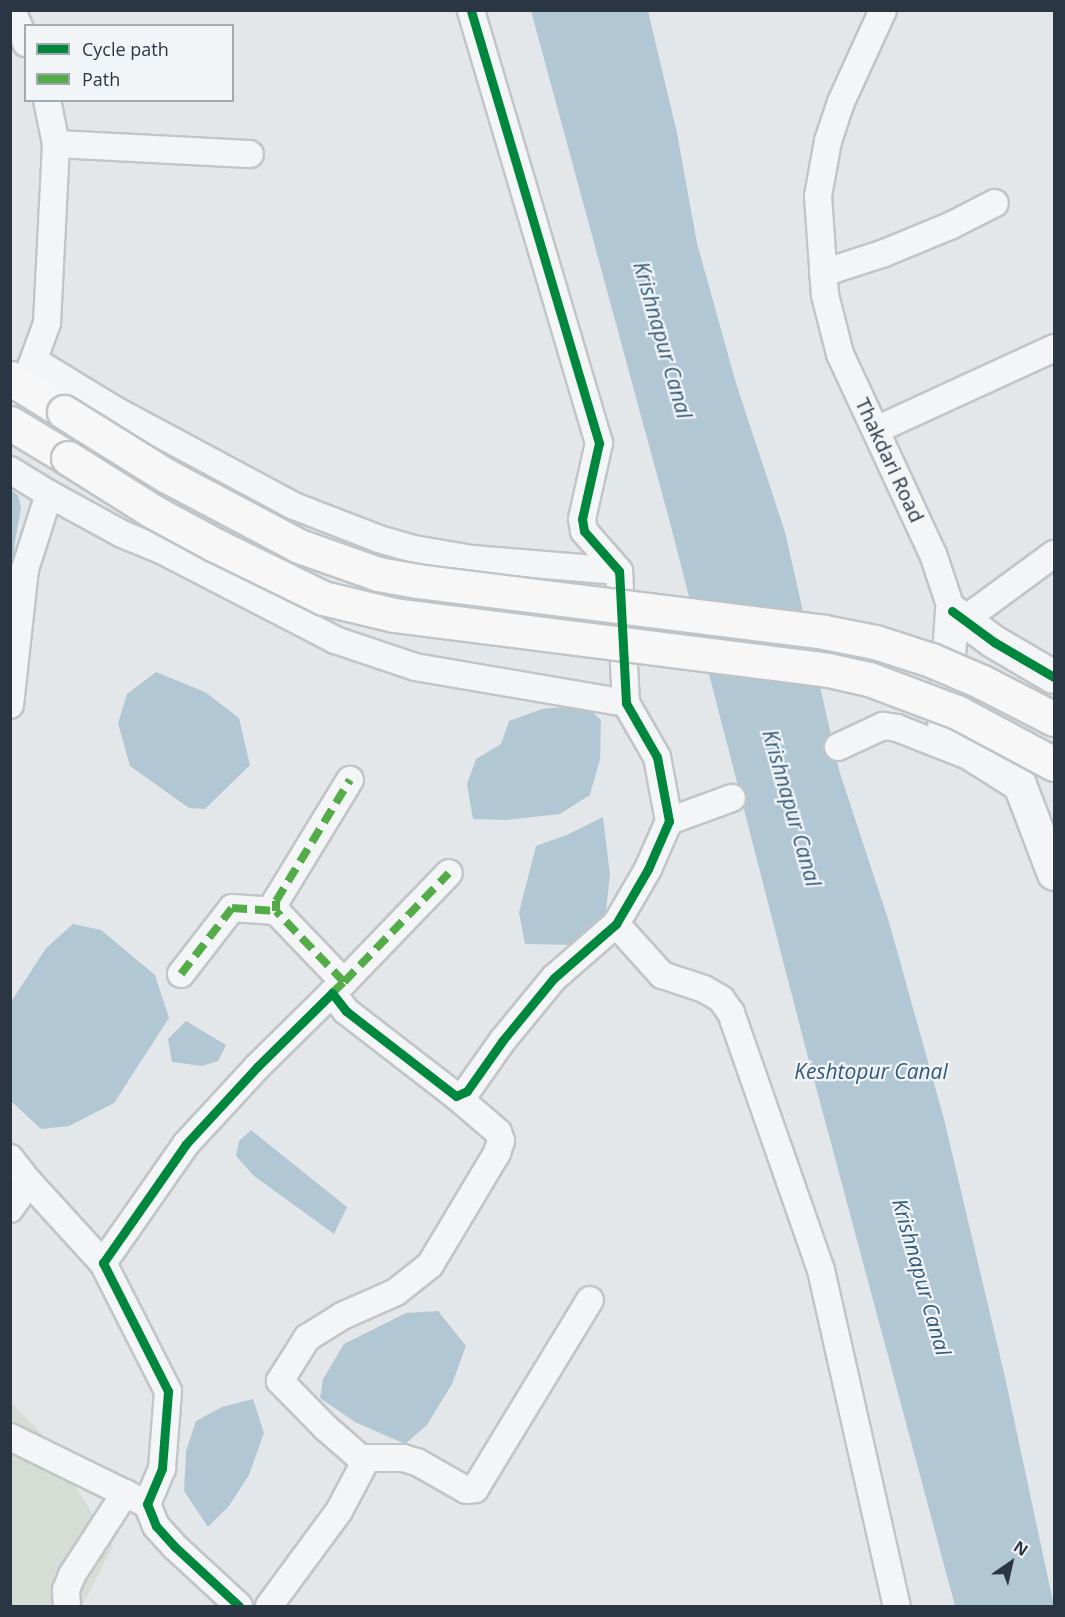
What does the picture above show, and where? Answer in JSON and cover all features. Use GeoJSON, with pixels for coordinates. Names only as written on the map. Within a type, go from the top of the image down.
{"type":"FeatureCollection","features":[{"type":"Feature","properties":{"kind":"main road"},"geometry":{"type":"LineString","coordinates":[[23,375],[64,412],[167,476],[299,546],[378,574],[417,581],[814,631],[875,642],[931,660],[982,682],[1054,719]]}},
{"type":"Feature","properties":{"kind":"main road"},"geometry":{"type":"LineString","coordinates":[[10,423],[152,511],[214,545],[323,598],[441,622],[828,670],[869,679],[957,712],[1054,764]]}},
{"type":"Feature","properties":{"kind":"street"},"geometry":{"type":"LineString","coordinates":[[12,10],[24,38]]}},
{"type":"Feature","properties":{"kind":"street"},"geometry":{"type":"LineString","coordinates":[[456,1096],[466,1091],[554,978],[616,924],[648,869],[669,821],[657,757],[626,703],[620,571],[584,531],[582,519],[599,443],[471,10]]}},
{"type":"Feature","properties":{"kind":"street","name":"Thakdari Road"},"geometry":{"type":"LineString","coordinates":[[883,10],[841,102],[828,141],[818,196],[825,295],[840,354],[933,554],[958,615],[945,733],[950,741],[1020,785],[1054,874]]}},
{"type":"Feature","properties":{"kind":"street"},"geometry":{"type":"LineString","coordinates":[[46,102],[56,144],[47,322],[23,375],[115,410],[294,507],[379,539],[414,549],[472,559],[620,571]]}},
{"type":"Feature","properties":{"kind":"street"},"geometry":{"type":"LineString","coordinates":[[56,144],[250,154]]}},
{"type":"Feature","properties":{"kind":"street"},"geometry":{"type":"LineString","coordinates":[[824,273],[892,250],[952,225],[995,203]]}},
{"type":"Feature","properties":{"kind":"street"},"geometry":{"type":"LineString","coordinates":[[876,430],[1054,348]]}},
{"type":"Feature","properties":{"kind":"street"},"geometry":{"type":"LineString","coordinates":[[10,470],[122,534],[161,550],[335,640],[415,667],[626,703]]}},
{"type":"Feature","properties":{"kind":"street"},"geometry":{"type":"LineString","coordinates":[[10,705],[25,569],[49,494]]}},
{"type":"Feature","properties":{"kind":"street"},"geometry":{"type":"LineString","coordinates":[[1054,554],[958,615],[994,642],[1054,677]]}},
{"type":"Feature","properties":{"kind":"street"},"geometry":{"type":"LineString","coordinates":[[838,747],[883,726],[897,728],[985,762]]}},
{"type":"Feature","properties":{"kind":"street"},"geometry":{"type":"LineString","coordinates":[[268,1606],[339,1511],[365,1462],[298,1402],[280,1381],[307,1338],[342,1316],[396,1292],[430,1265],[497,1153],[501,1141],[498,1132],[456,1096],[345,1011],[338,987],[276,911],[276,901],[350,780]]}},
{"type":"Feature","properties":{"kind":"street"},"geometry":{"type":"LineString","coordinates":[[669,821],[732,798]]}},
{"type":"Feature","properties":{"kind":"street"},"geometry":{"type":"LineString","coordinates":[[103,1263],[186,1144],[257,1066],[449,873]]}},
{"type":"Feature","properties":{"kind":"street"},"geometry":{"type":"LineString","coordinates":[[182,974],[232,908],[276,911]]}},
{"type":"Feature","properties":{"kind":"street"},"geometry":{"type":"LineString","coordinates":[[616,924],[662,975],[704,989],[721,999],[731,1013],[821,1270],[897,1606]]}},
{"type":"Feature","properties":{"kind":"street"},"geometry":{"type":"LineString","coordinates":[[10,1158],[28,1182],[103,1263],[168,1391],[162,1468],[72,1575],[66,1590],[67,1606]]}},
{"type":"Feature","properties":{"kind":"street"},"geometry":{"type":"LineString","coordinates":[[10,1209],[28,1182]]}},
{"type":"Feature","properties":{"kind":"street"},"geometry":{"type":"LineString","coordinates":[[360,1458],[403,1458],[417,1462],[466,1490],[475,1489],[590,1300]]}},
{"type":"Feature","properties":{"kind":"street"},"geometry":{"type":"LineString","coordinates":[[10,1437],[136,1498],[169,1540],[239,1606]]}},
{"type":"Feature","properties":{"kind":"shaded area"},"geometry":{"type":"Polygon","coordinates":[[[10,1401],[42,1434],[113,1546],[82,1606],[11,1606],[10,1401]]]}},
{"type":"Feature","properties":{"kind":"water","name":"Keshtopur Canal"},"geometry":{"type":"Polygon","coordinates":[[[531,11],[648,11],[677,133],[697,243],[735,380],[785,532],[839,770],[889,922],[944,1119],[1005,1377],[1054,1606],[955,1606],[805,1046],[669,519],[531,11]]]}},
{"type":"Feature","properties":{"kind":"water"},"geometry":{"type":"Polygon","coordinates":[[[11,490],[18,495],[21,508],[15,541],[11,595],[11,490]]]}},
{"type":"Feature","properties":{"kind":"water"},"geometry":{"type":"Polygon","coordinates":[[[156,672],[205,692],[239,718],[250,765],[205,809],[189,808],[130,766],[118,723],[127,694],[156,672]]]}},
{"type":"Feature","properties":{"kind":"water"},"geometry":{"type":"Polygon","coordinates":[[[585,705],[601,720],[600,759],[590,795],[560,814],[506,820],[473,819],[467,784],[476,759],[501,744],[509,721],[542,709],[585,705]]]}},
{"type":"Feature","properties":{"kind":"water"},"geometry":{"type":"Polygon","coordinates":[[[603,817],[610,875],[605,918],[576,945],[525,944],[519,912],[536,846],[569,834],[603,817]]]}},
{"type":"Feature","properties":{"kind":"water"},"geometry":{"type":"Polygon","coordinates":[[[73,924],[101,930],[155,975],[169,1018],[114,1103],[69,1126],[41,1129],[11,1101],[11,1002],[46,948],[73,924]]]}},
{"type":"Feature","properties":{"kind":"water"},"geometry":{"type":"Polygon","coordinates":[[[186,1021],[226,1045],[218,1061],[202,1066],[172,1062],[168,1039],[186,1021]]]}},
{"type":"Feature","properties":{"kind":"water"},"geometry":{"type":"Polygon","coordinates":[[[251,1130],[347,1207],[334,1234],[254,1176],[236,1156],[239,1141],[251,1130]]]}},
{"type":"Feature","properties":{"kind":"water"},"geometry":{"type":"Polygon","coordinates":[[[438,1311],[466,1346],[452,1384],[427,1425],[405,1444],[355,1422],[320,1398],[323,1379],[344,1344],[406,1313],[438,1311]]]}},
{"type":"Feature","properties":{"kind":"water"},"geometry":{"type":"Polygon","coordinates":[[[253,1399],[264,1433],[249,1475],[229,1506],[208,1527],[184,1491],[186,1451],[196,1421],[222,1407],[253,1399]]]}},
{"type":"Feature","properties":{"kind":"marked path"},"geometry":{"type":"LineString","coordinates":[[332,993],[344,982],[276,911],[276,901],[350,780]]}},
{"type":"Feature","properties":{"kind":"marked path"},"geometry":{"type":"LineString","coordinates":[[344,982],[449,873]]}},
{"type":"Feature","properties":{"kind":"marked path"},"geometry":{"type":"LineString","coordinates":[[181,974],[232,908],[276,911]]}},
{"type":"Feature","properties":{"kind":"cycle path"},"geometry":{"type":"LineString","coordinates":[[239,1606],[175,1547],[156,1526],[147,1504],[162,1468],[168,1391],[103,1263],[186,1144],[257,1067],[332,993],[346,1011],[456,1096],[467,1091],[503,1040],[554,978],[616,924],[648,869],[669,821],[657,757],[626,703],[619,571],[584,531],[582,519],[599,443],[471,10]]}},
{"type":"Feature","properties":{"kind":"cycle path"},"geometry":{"type":"LineString","coordinates":[[952,611],[994,642],[1054,677]]}},
{"type":"Feature","properties":{"kind":"water label","name":"Krishnapur Canal"},"geometry":{"type":"Point","coordinates":[663,340]}},
{"type":"Feature","properties":{"kind":"water label","name":"Krishnapur Canal"},"geometry":{"type":"Point","coordinates":[792,808]}},
{"type":"Feature","properties":{"kind":"water label","name":"Krishnapur Canal"},"geometry":{"type":"Point","coordinates":[922,1277]}}]}
